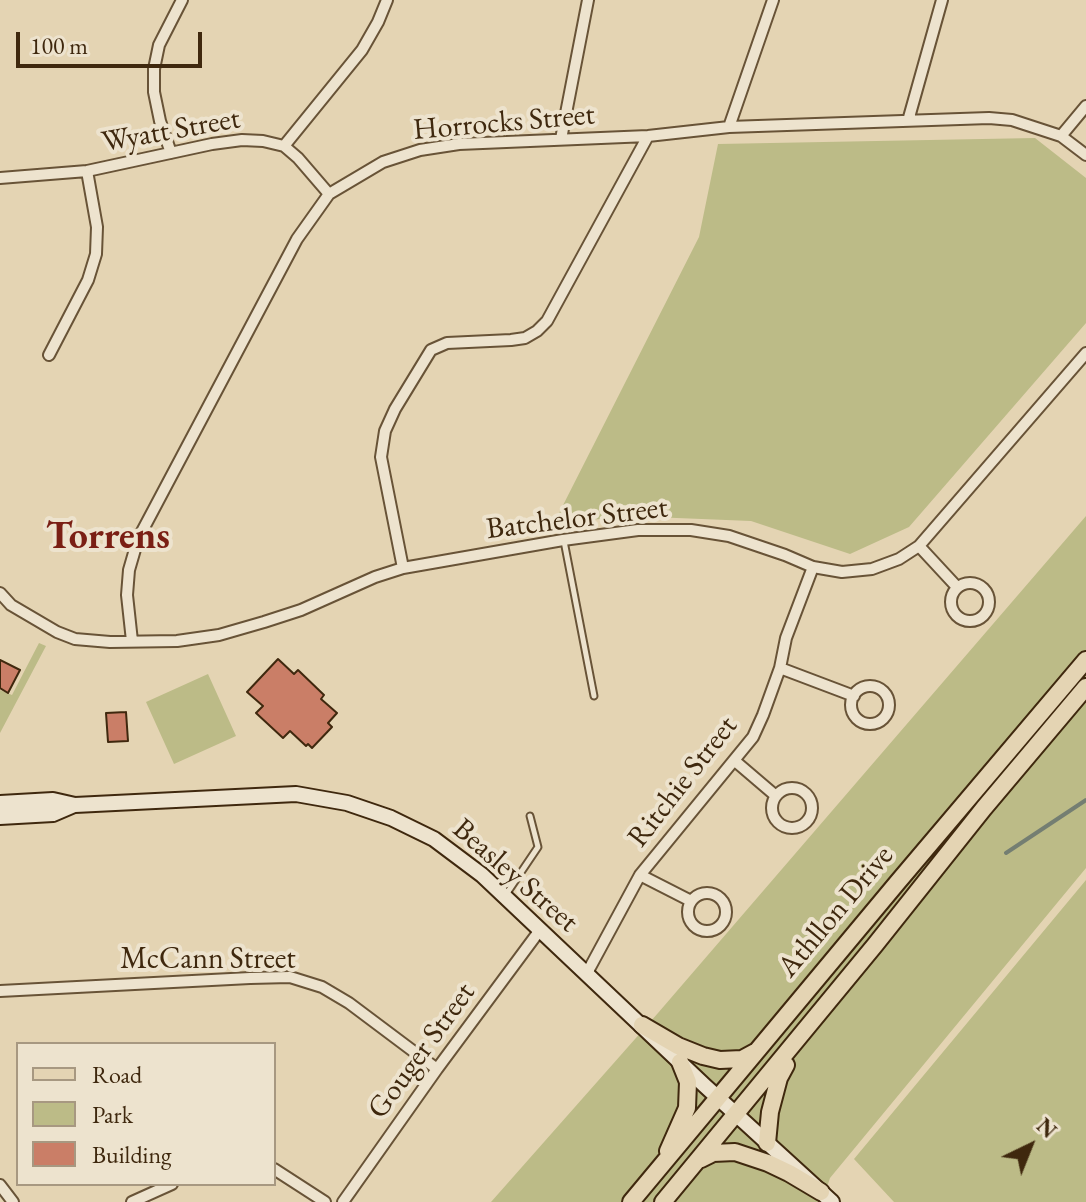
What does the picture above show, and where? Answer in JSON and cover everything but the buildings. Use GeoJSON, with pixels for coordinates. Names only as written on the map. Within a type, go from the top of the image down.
{"type":"FeatureCollection","features":[{"type":"Feature","properties":{"kind":"main road","name":"Athllon Drive"},"geometry":{"type":"LineString","coordinates":[[631,1202],[1086,660]]}},
{"type":"Feature","properties":{"kind":"main road","name":"Athllon Drive"},"geometry":{"type":"LineString","coordinates":[[663,1202],[1086,687]]}},
{"type":"Feature","properties":{"kind":"main road","name":"Beasley Street"},"geometry":{"type":"LineString","coordinates":[[0,803],[53,800],[75,805],[296,794],[347,803],[391,818],[434,839],[482,875],[826,1197]]}},
{"type":"Feature","properties":{"kind":"main road","name":"Beasley Street"},"geometry":{"type":"LineString","coordinates":[[0,817],[53,814],[75,805]]}},
{"type":"Feature","properties":{"kind":"main road"},"geometry":{"type":"LineString","coordinates":[[642,1025],[678,1046],[703,1056],[720,1060],[742,1059],[756,1052]]}},
{"type":"Feature","properties":{"kind":"main road"},"geometry":{"type":"LineString","coordinates":[[767,1143],[770,1112],[779,1078],[802,1035]]}},
{"type":"Feature","properties":{"kind":"main road"},"geometry":{"type":"LineString","coordinates":[[661,1167],[687,1108],[688,1082],[680,1062]]}},
{"type":"Feature","properties":{"kind":"main road"},"geometry":{"type":"LineString","coordinates":[[698,1161],[713,1153],[735,1152],[789,1173],[826,1197]]}},
{"type":"Feature","properties":{"kind":"street"},"geometry":{"type":"LineString","coordinates":[[171,153],[154,92],[154,69],[159,45],[182,0]]}},
{"type":"Feature","properties":{"kind":"street"},"geometry":{"type":"LineString","coordinates":[[284,146],[362,50],[387,0]]}},
{"type":"Feature","properties":{"kind":"street"},"geometry":{"type":"LineString","coordinates":[[561,139],[588,0]]}},
{"type":"Feature","properties":{"kind":"street"},"geometry":{"type":"LineString","coordinates":[[729,127],[773,0]]}},
{"type":"Feature","properties":{"kind":"street"},"geometry":{"type":"LineString","coordinates":[[908,121],[942,0]]}},
{"type":"Feature","properties":{"kind":"street"},"geometry":{"type":"LineString","coordinates":[[1061,136],[1086,106]]}},
{"type":"Feature","properties":{"kind":"street","name":"Horrocks Street"},"geometry":{"type":"LineString","coordinates":[[132,641],[127,595],[129,570],[138,539],[297,239],[329,194],[383,162],[420,150],[459,144],[648,136],[729,127],[989,118],[1012,120],[1061,136],[1086,155]]}},
{"type":"Feature","properties":{"kind":"street"},"geometry":{"type":"LineString","coordinates":[[403,568],[381,457],[385,431],[395,409],[431,350],[447,343],[525,338],[547,321],[648,136]]}},
{"type":"Feature","properties":{"kind":"street","name":"Wyatt Street"},"geometry":{"type":"LineString","coordinates":[[0,178],[87,171],[242,140],[263,141],[284,146],[329,194]]}},
{"type":"Feature","properties":{"kind":"street"},"geometry":{"type":"LineString","coordinates":[[49,355],[88,280],[96,254],[97,227],[87,171]]}},
{"type":"Feature","properties":{"kind":"street","name":"Batchelor Street"},"geometry":{"type":"LineString","coordinates":[[0,593],[11,605],[75,639],[177,641],[219,635],[301,610],[403,568],[638,530],[691,530],[729,536],[813,567],[842,572],[872,569],[899,559],[919,546],[1086,353]]}},
{"type":"Feature","properties":{"kind":"street"},"geometry":{"type":"LineString","coordinates":[[919,546],[957,587]]}},
{"type":"Feature","properties":{"kind":"street","name":"Ritchie Street"},"geometry":{"type":"LineString","coordinates":[[587,973],[640,875],[753,737],[780,668],[786,638],[813,567]]}},
{"type":"Feature","properties":{"kind":"street"},"geometry":{"type":"LineString","coordinates":[[780,668],[854,696]]}},
{"type":"Feature","properties":{"kind":"street"},"geometry":{"type":"LineString","coordinates":[[735,761],[776,796]]}},
{"type":"Feature","properties":{"kind":"street"},"geometry":{"type":"LineString","coordinates":[[640,875],[691,901]]}},
{"type":"Feature","properties":{"kind":"street","name":"Gouger Street"},"geometry":{"type":"LineString","coordinates":[[343,1202],[540,930]]}},
{"type":"Feature","properties":{"kind":"street","name":"McCann Street"},"geometry":{"type":"LineString","coordinates":[[0,991],[290,977],[322,987],[349,1003],[437,1069]]}},
{"type":"Feature","properties":{"kind":"street"},"geometry":{"type":"LineString","coordinates":[[276,1170],[325,1202]]}},
{"type":"Feature","properties":{"kind":"street"},"geometry":{"type":"LineString","coordinates":[[0,1185],[13,1202]]}},
{"type":"Feature","properties":{"kind":"street"},"geometry":{"type":"LineString","coordinates":[[132,1202],[168,1186]]}},
{"type":"Feature","properties":{"kind":"lane"},"geometry":{"type":"LineString","coordinates":[[563,540],[594,696]]}},
{"type":"Feature","properties":{"kind":"lane"},"geometry":{"type":"LineString","coordinates":[[505,897],[538,847],[530,816]]}},
{"type":"Feature","properties":{"kind":"green space"},"geometry":{"type":"Polygon","coordinates":[[[1035,138],[1086,178],[1086,323],[909,527],[850,554],[751,521],[652,517],[555,521],[699,237],[718,144],[1035,138]]]}},
{"type":"Feature","properties":{"kind":"green space"},"geometry":{"type":"Polygon","coordinates":[[[1086,516],[1086,868],[830,1178],[822,1202],[491,1202],[658,1013],[1086,516]]]}},
{"type":"Feature","properties":{"kind":"green space"},"geometry":{"type":"Polygon","coordinates":[[[39,643],[46,646],[0,733],[0,690],[12,695],[39,643]]]}},
{"type":"Feature","properties":{"kind":"green space"},"geometry":{"type":"Polygon","coordinates":[[[208,674],[236,736],[174,764],[146,702],[208,674]]]}},
{"type":"Feature","properties":{"kind":"green space"},"geometry":{"type":"Polygon","coordinates":[[[1086,880],[1086,1202],[894,1202],[854,1159],[1086,880]]]}},
{"type":"Feature","properties":{"kind":"waterway"},"geometry":{"type":"LineString","coordinates":[[1006,853],[1086,800]]}},
{"type":"Feature","properties":{"kind":"district","name":"Torrens"},"geometry":{"type":"Point","coordinates":[108,538]}}]}
